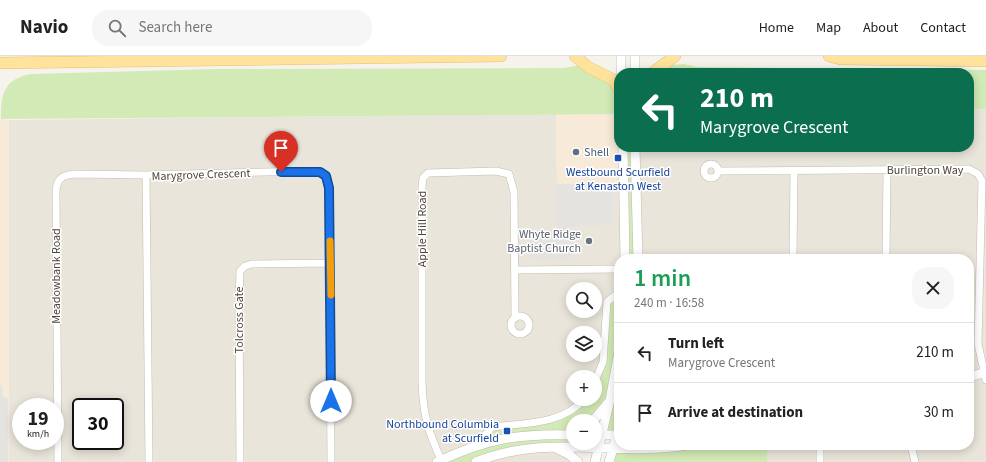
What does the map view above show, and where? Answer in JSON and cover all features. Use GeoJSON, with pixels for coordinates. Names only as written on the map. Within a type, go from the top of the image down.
{"type":"FeatureCollection","features":[{"type":"Feature","properties":{"kind":"main road"},"geometry":{"type":"LineString","coordinates":[[0,62],[500,56]]}},
{"type":"Feature","properties":{"kind":"main road"},"geometry":{"type":"LineString","coordinates":[[575,56],[588,67],[614,80]]}},
{"type":"Feature","properties":{"kind":"main road"},"geometry":{"type":"LineString","coordinates":[[659,68],[675,56]]}},
{"type":"Feature","properties":{"kind":"main road"},"geometry":{"type":"LineString","coordinates":[[829,56],[840,59],[986,61]]}},
{"type":"Feature","properties":{"kind":"street"},"geometry":{"type":"LineString","coordinates":[[621,56],[621,68]]}},
{"type":"Feature","properties":{"kind":"street"},"geometry":{"type":"LineString","coordinates":[[635,56],[635,68]]}},
{"type":"Feature","properties":{"kind":"street"},"geometry":{"type":"LineString","coordinates":[[622,152],[625,254]]}},
{"type":"Feature","properties":{"kind":"street"},"geometry":{"type":"LineString","coordinates":[[636,152],[638,254]]}},
{"type":"Feature","properties":{"kind":"street"},"geometry":{"type":"LineString","coordinates":[[793,254],[794,170]]}},
{"type":"Feature","properties":{"kind":"street"},"geometry":{"type":"LineString","coordinates":[[886,254],[887,170]]}},
{"type":"Feature","properties":{"kind":"street","name":"Burlington Way"},"geometry":{"type":"LineString","coordinates":[[718,171],[969,170],[978,174],[982,180],[978,344],[985,375]]}},
{"type":"Feature","properties":{"kind":"street","name":"Apple Hill Road"},"geometry":{"type":"LineString","coordinates":[[440,461],[429,434],[423,399],[422,187],[423,178],[428,173],[496,171],[510,174],[514,192],[516,270],[515,318]]}},
{"type":"Feature","properties":{"kind":"street","name":"Marygrove Crescent"},"geometry":{"type":"LineString","coordinates":[[149,462],[146,175],[320,172],[326,176],[329,188],[331,462]]}},
{"type":"Feature","properties":{"kind":"street","name":"Meadowbank Road"},"geometry":{"type":"LineString","coordinates":[[58,462],[56,185],[59,179],[65,175],[146,175]]}},
{"type":"Feature","properties":{"kind":"street","name":"Tolcross Gate"},"geometry":{"type":"LineString","coordinates":[[240,462],[240,271],[245,266],[252,264],[330,263]]}},
{"type":"Feature","properties":{"kind":"street"},"geometry":{"type":"LineString","coordinates":[[516,270],[614,269]]}},
{"type":"Feature","properties":{"kind":"street"},"geometry":{"type":"LineString","coordinates":[[600,370],[603,362],[607,302],[614,296]]}},
{"type":"Feature","properties":{"kind":"street"},"geometry":{"type":"LineString","coordinates":[[974,376],[985,375]]}},
{"type":"Feature","properties":{"kind":"street"},"geometry":{"type":"LineString","coordinates":[[602,423],[610,400],[614,379]]}},
{"type":"Feature","properties":{"kind":"street"},"geometry":{"type":"LineString","coordinates":[[599,414],[610,400]]}},
{"type":"Feature","properties":{"kind":"street"},"geometry":{"type":"LineString","coordinates":[[482,445],[486,434],[492,427],[548,420],[562,416],[578,406]]}},
{"type":"Feature","properties":{"kind":"street"},"geometry":{"type":"LineString","coordinates":[[602,435],[614,433]]}},
{"type":"Feature","properties":{"kind":"street"},"geometry":{"type":"LineString","coordinates":[[440,461],[504,438],[523,435],[566,434]]}},
{"type":"Feature","properties":{"kind":"street"},"geometry":{"type":"LineString","coordinates":[[609,462],[614,445]]}},
{"type":"Feature","properties":{"kind":"street"},"geometry":{"type":"LineString","coordinates":[[555,447],[570,455],[578,462]]}},
{"type":"Feature","properties":{"kind":"street"},"geometry":{"type":"LineString","coordinates":[[476,462],[515,450],[566,447]]}},
{"type":"Feature","properties":{"kind":"street"},"geometry":{"type":"LineString","coordinates":[[602,447],[613,448]]}},
{"type":"Feature","properties":{"kind":"street"},"geometry":{"type":"LineString","coordinates":[[595,462],[598,450]]}},
{"type":"Feature","properties":{"kind":"street"},"geometry":{"type":"LineString","coordinates":[[820,450],[820,462]]}},
{"type":"Feature","properties":{"kind":"street"},"geometry":{"type":"LineString","coordinates":[[912,450],[915,462]]}},
{"type":"Feature","properties":{"kind":"shaded area"},"geometry":{"type":"Polygon","coordinates":[[[974,109],[986,109],[986,462],[767,462],[768,450],[974,450],[974,254],[638,254],[636,152],[974,152],[974,109]]]}},
{"type":"Feature","properties":{"kind":"shaded area"},"geometry":{"type":"Polygon","coordinates":[[[556,114],[557,184],[623,183],[625,254],[614,254],[614,314],[603,362],[599,370],[566,370],[566,406],[578,406],[437,462],[9,462],[9,120],[556,114]]]}},
{"type":"Feature","properties":{"kind":"shaded area"},"geometry":{"type":"Polygon","coordinates":[[[556,114],[614,114],[614,152],[620,152],[623,183],[557,184],[556,114]]]}},
{"type":"Feature","properties":{"kind":"shaded area"},"geometry":{"type":"Polygon","coordinates":[[[0,119],[9,120],[9,462],[0,462],[0,119]]]}},
{"type":"Feature","properties":{"kind":"shaded area"},"geometry":{"type":"Polygon","coordinates":[[[613,183],[613,225],[570,226],[570,258],[529,258],[529,237],[557,237],[557,184],[613,183]]]}},
{"type":"Feature","properties":{"kind":"shaded area"},"geometry":{"type":"Polygon","coordinates":[[[0,385],[2,385],[3,397],[8,398],[8,462],[0,462],[0,385]]]}},
{"type":"Feature","properties":{"kind":"shaded area"},"geometry":{"type":"Polygon","coordinates":[[[555,447],[578,462],[476,462],[555,447]]]}},
{"type":"Feature","properties":{"kind":"green space"},"geometry":{"type":"Polygon","coordinates":[[[684,64],[697,67],[793,68],[665,68],[672,65],[684,64]]]}},
{"type":"Feature","properties":{"kind":"green space"},"geometry":{"type":"Polygon","coordinates":[[[580,65],[593,67],[612,86],[614,94],[614,114],[1,119],[3,96],[9,84],[22,76],[31,74],[217,69],[564,68],[580,65]]]}},
{"type":"Feature","properties":{"kind":"green space"},"geometry":{"type":"Polygon","coordinates":[[[974,70],[986,70],[986,109],[974,109],[974,70]]]}},
{"type":"Feature","properties":{"kind":"green space"},"geometry":{"type":"Polygon","coordinates":[[[623,152],[636,152],[638,254],[625,254],[623,152]]]}},
{"type":"Feature","properties":{"kind":"green space"},"geometry":{"type":"Polygon","coordinates":[[[614,296],[614,435],[602,435],[610,401],[599,414],[566,414],[566,447],[555,447],[476,462],[437,462],[482,445],[492,427],[548,420],[572,406],[602,406],[602,370],[600,370],[603,362],[607,302],[614,296]]]}},
{"type":"Feature","properties":{"kind":"green space"},"geometry":{"type":"Polygon","coordinates":[[[614,445],[614,450],[768,450],[767,462],[609,462],[614,445]]]}},
{"type":"Feature","properties":{"kind":"slow traffic"},"geometry":{"type":"LineString","coordinates":[[330,241],[331,295]]}},
{"type":"Feature","properties":{"kind":"place","name":"Shell"},"geometry":{"type":"Point","coordinates":[576,152]}},
{"type":"Feature","properties":{"kind":"place","name":"Westbound Scurfield at Kenaston West"},"geometry":{"type":"Point","coordinates":[618,158]}},
{"type":"Feature","properties":{"kind":"place","name":"Whyte Ridge Baptist Church"},"geometry":{"type":"Point","coordinates":[589,241]}},
{"type":"Feature","properties":{"kind":"place","name":"Northbound Columbia at Scurfield"},"geometry":{"type":"Point","coordinates":[507,431]}},
{"type":"Feature","properties":{"kind":"route"},"geometry":{"type":"LineString","coordinates":[[281,172],[320,172],[326,176],[329,188],[331,401]]}}]}
